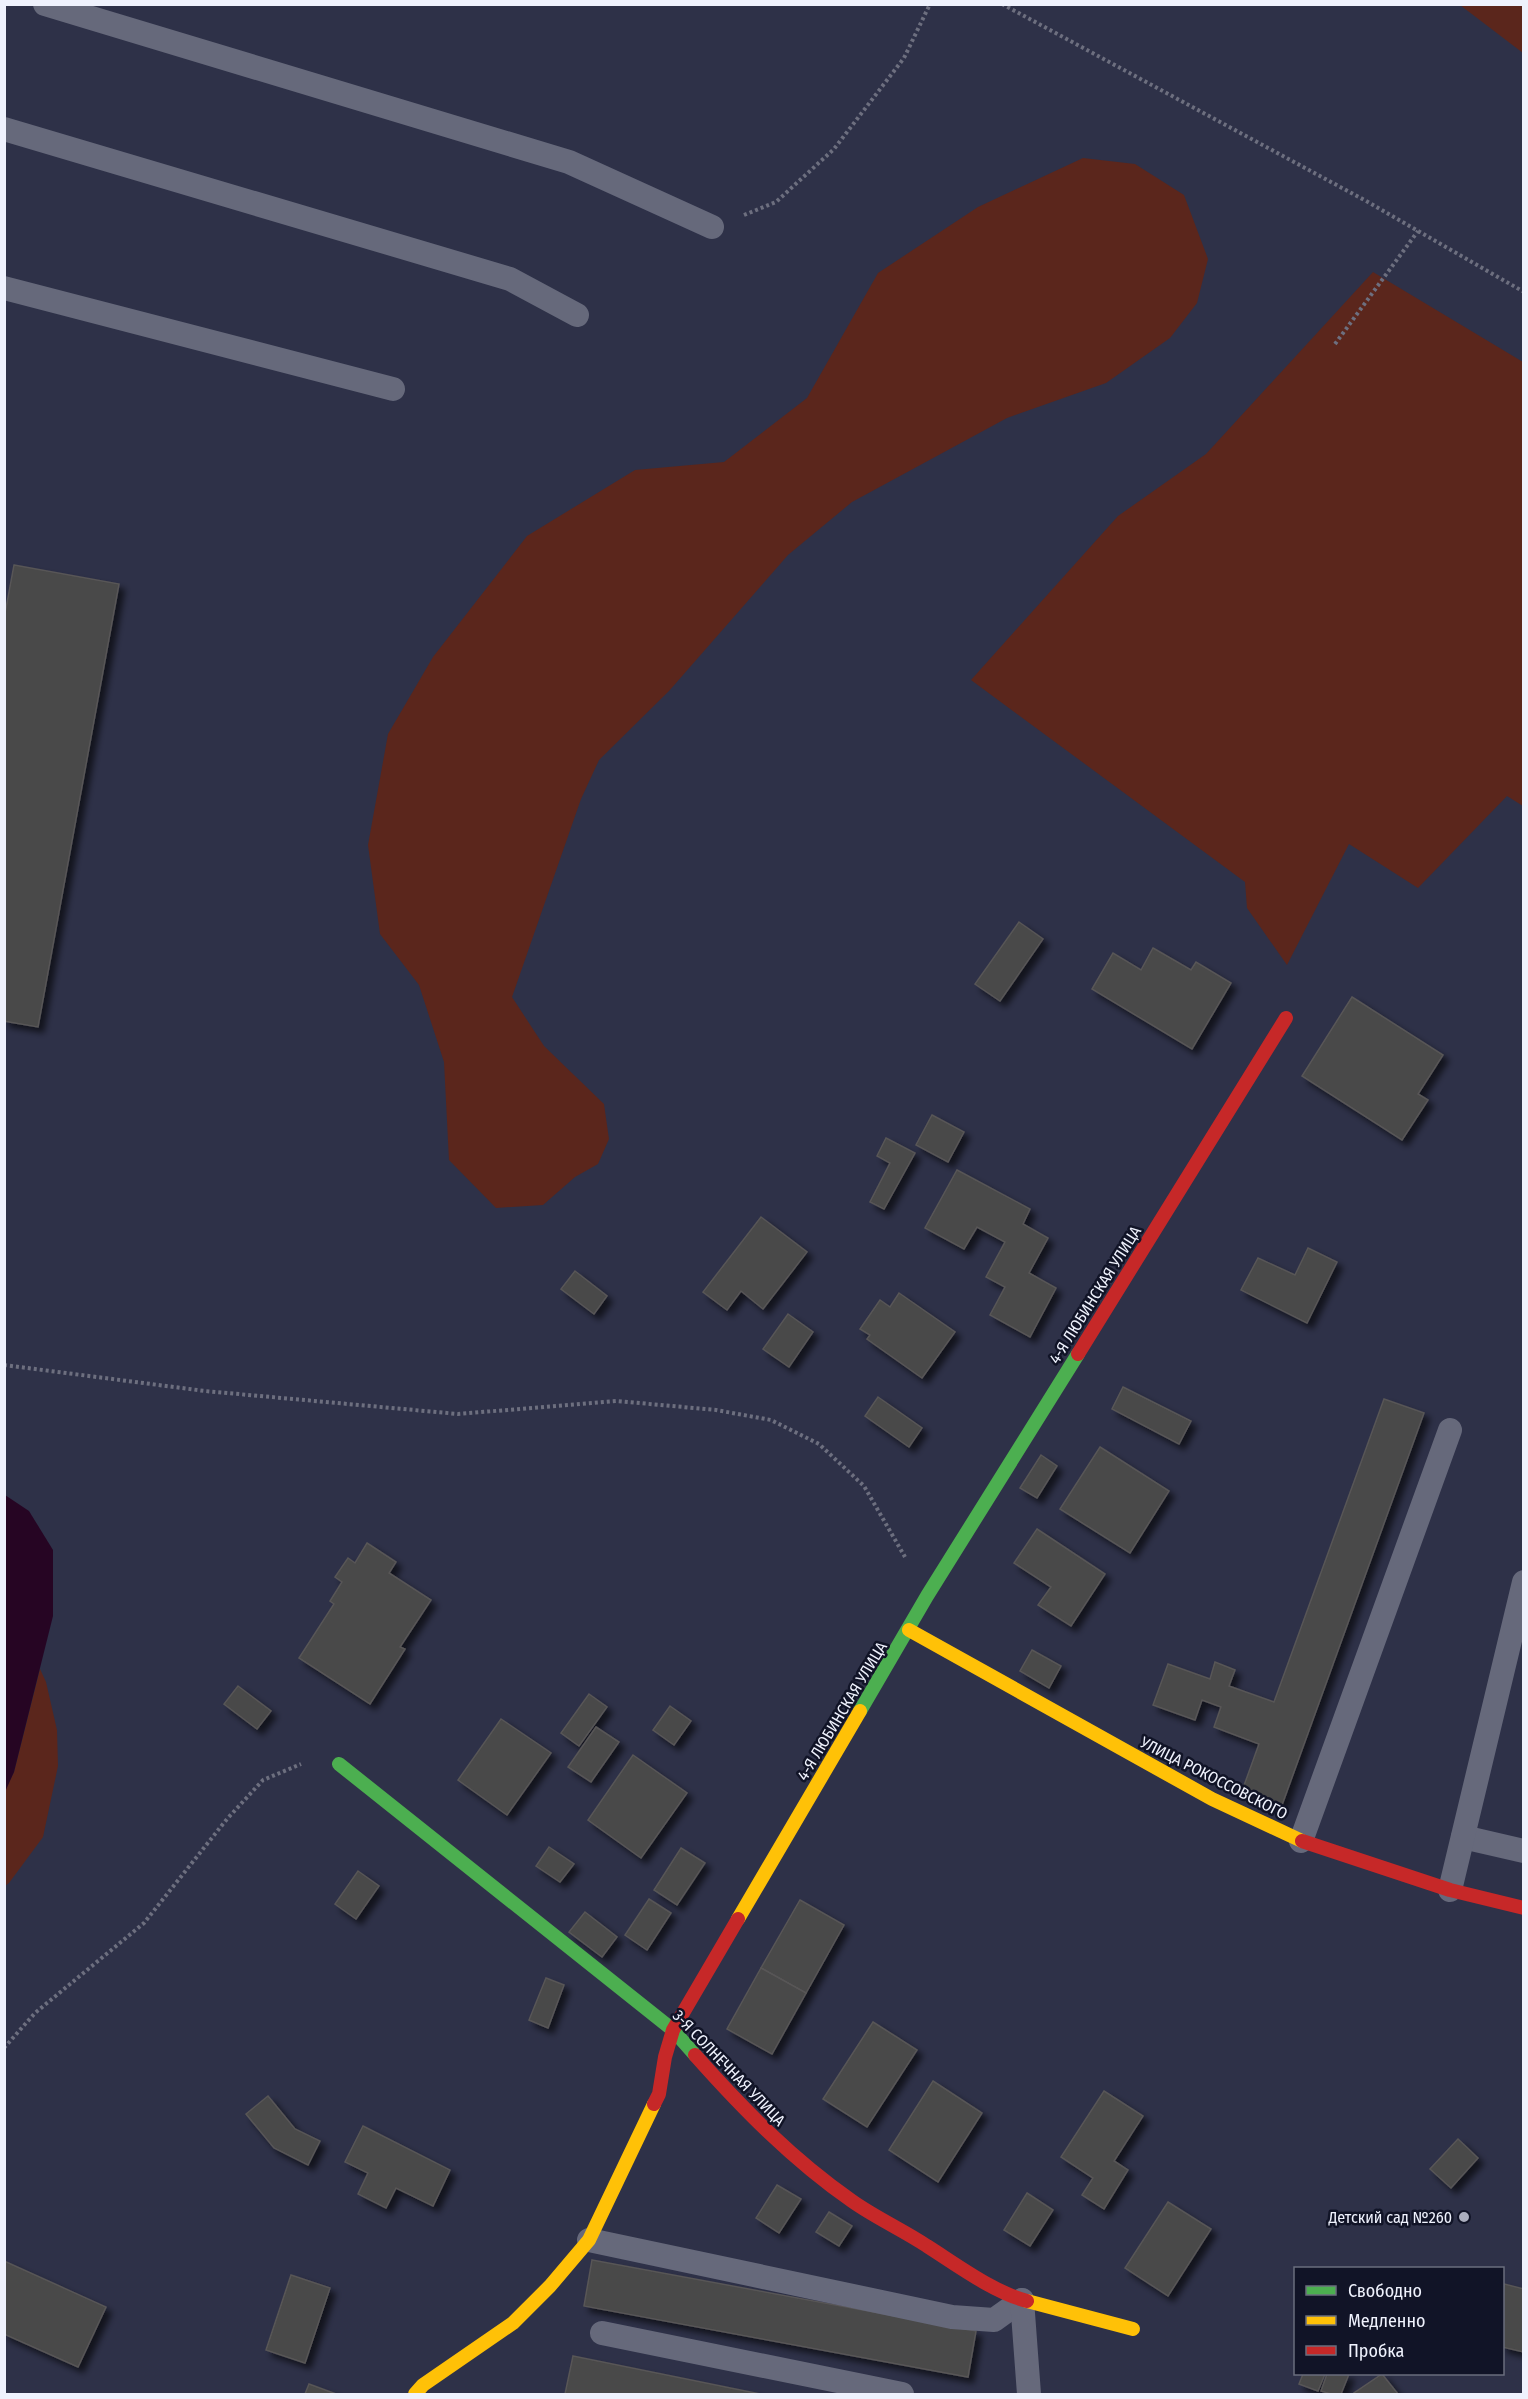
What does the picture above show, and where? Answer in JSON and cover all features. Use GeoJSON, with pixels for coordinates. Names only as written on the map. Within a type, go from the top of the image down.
{"type":"FeatureCollection","features":[{"type":"Feature","properties":{"kind":"street","name":"4-Я ЛЮБИНСКАЯ УЛИЦА"},"geometry":{"type":"LineString","coordinates":[[415,2394],[423,2385],[513,2323],[550,2286],[589,2240],[660,2094],[665,2057],[673,2030],[927,1596],[1286,1018]]}},
{"type":"Feature","properties":{"kind":"street","name":"УЛИЦА РОКОССОВСКОГО"},"geometry":{"type":"LineString","coordinates":[[909,1630],[1212,1799],[1300,1841],[1450,1890],[1524,1908]]}},
{"type":"Feature","properties":{"kind":"street","name":"3-Я СОЛНЕЧНАЯ УЛИЦА"},"geometry":{"type":"LineString","coordinates":[[339,1764],[673,2030],[740,2105],[785,2149],[853,2202],[917,2239],[979,2279],[1022,2300],[1133,2329]]}},
{"type":"Feature","properties":{"kind":"lane"},"geometry":{"type":"LineString","coordinates":[[45,4],[569,162],[712,227]]}},
{"type":"Feature","properties":{"kind":"lane"},"geometry":{"type":"LineString","coordinates":[[4,129],[510,279],[577,315]]}},
{"type":"Feature","properties":{"kind":"lane"},"geometry":{"type":"LineString","coordinates":[[4,288],[393,389]]}},
{"type":"Feature","properties":{"kind":"lane"},"geometry":{"type":"LineString","coordinates":[[1300,1841],[1450,1430]]}},
{"type":"Feature","properties":{"kind":"lane"},"geometry":{"type":"LineString","coordinates":[[1450,1890],[1522,1594]]}},
{"type":"Feature","properties":{"kind":"lane"},"geometry":{"type":"LineString","coordinates":[[1463,1837],[1524,1851]]}},
{"type":"Feature","properties":{"kind":"lane"},"geometry":{"type":"LineString","coordinates":[[589,2240],[952,2317],[994,2320],[1022,2300]]}},
{"type":"Feature","properties":{"kind":"lane"},"geometry":{"type":"LineString","coordinates":[[1022,2300],[1029,2394]]}},
{"type":"Feature","properties":{"kind":"lane"},"geometry":{"type":"LineString","coordinates":[[602,2333],[902,2394]]}},
{"type":"Feature","properties":{"kind":"path"},"geometry":{"type":"LineString","coordinates":[[712,227],[776,202],[834,149],[904,58],[930,4]]}},
{"type":"Feature","properties":{"kind":"path"},"geometry":{"type":"LineString","coordinates":[[1002,4],[1368,202],[1524,292]]}},
{"type":"Feature","properties":{"kind":"path"},"geometry":{"type":"LineString","coordinates":[[1335,344],[1418,231]]}},
{"type":"Feature","properties":{"kind":"path"},"geometry":{"type":"LineString","coordinates":[[4,1365],[205,1391],[458,1414],[617,1401],[716,1410],[771,1420],[819,1444],[864,1486],[927,1596]]}},
{"type":"Feature","properties":{"kind":"path"},"geometry":{"type":"LineString","coordinates":[[4,2048],[35,2013],[144,1923],[227,1819],[263,1780],[298,1764],[339,1764]]}},
{"type":"Feature","properties":{"kind":"shaded area"},"geometry":{"type":"Polygon","coordinates":[[[1460,5],[1523,5],[1523,53],[1460,5]]]}},
{"type":"Feature","properties":{"kind":"shaded area"},"geometry":{"type":"Polygon","coordinates":[[[1083,158],[1135,164],[1184,195],[1208,259],[1197,303],[1170,338],[1106,383],[1007,418],[852,502],[788,555],[669,691],[599,760],[581,799],[512,997],[544,1046],[604,1104],[609,1139],[598,1164],[575,1177],[543,1205],[496,1208],[449,1160],[444,1062],[419,985],[380,934],[368,845],[388,734],[433,657],[527,536],[635,470],[724,462],[807,398],[878,273],[978,207],[1083,158]]]}},
{"type":"Feature","properties":{"kind":"shaded area"},"geometry":{"type":"Polygon","coordinates":[[[1373,272],[1523,362],[1523,806],[1507,796],[1418,888],[1349,844],[1287,965],[1247,908],[1245,882],[971,680],[1118,516],[1206,454],[1373,272]]]}},
{"type":"Feature","properties":{"kind":"shaded area"},"geometry":{"type":"Polygon","coordinates":[[[5,1495],[29,1511],[53,1550],[53,1616],[14,1772],[5,1792],[5,1495]]]}},
{"type":"Feature","properties":{"kind":"shaded area"},"geometry":{"type":"Polygon","coordinates":[[[40,1669],[46,1682],[57,1730],[58,1766],[43,1837],[5,1886],[4,1792],[14,1772],[40,1669]]]}},
{"type":"Feature","properties":{"kind":"building"},"geometry":{"type":"Polygon","coordinates":[[[14,565],[119,584],[38,1027],[4,1021],[4,619],[14,565]]]}},
{"type":"Feature","properties":{"kind":"building"},"geometry":{"type":"Polygon","coordinates":[[[1019,922],[1043,939],[1000,1001],[975,984],[1019,922]]]}},
{"type":"Feature","properties":{"kind":"building"},"geometry":{"type":"Polygon","coordinates":[[[1153,948],[1191,970],[1196,962],[1231,983],[1192,1049],[1092,989],[1113,953],[1141,970],[1153,948]]]}},
{"type":"Feature","properties":{"kind":"building"},"geometry":{"type":"Polygon","coordinates":[[[1352,997],[1443,1055],[1418,1094],[1428,1100],[1402,1140],[1302,1076],[1352,997]]]}},
{"type":"Feature","properties":{"kind":"building"},"geometry":{"type":"Polygon","coordinates":[[[932,1115],[964,1132],[948,1162],[916,1145],[932,1115]]]}},
{"type":"Feature","properties":{"kind":"building"},"geometry":{"type":"Polygon","coordinates":[[[886,1138],[915,1153],[884,1209],[870,1202],[890,1163],[877,1156],[886,1138]]]}},
{"type":"Feature","properties":{"kind":"building"},"geometry":{"type":"Polygon","coordinates":[[[957,1170],[1030,1209],[1023,1224],[1048,1238],[1029,1273],[1056,1288],[1030,1337],[990,1315],[1005,1287],[986,1277],[1005,1242],[977,1227],[964,1249],[925,1228],[957,1170]]]}},
{"type":"Feature","properties":{"kind":"building"},"geometry":{"type":"Polygon","coordinates":[[[761,1217],[807,1252],[763,1309],[741,1291],[727,1310],[703,1292],[761,1217]]]}},
{"type":"Feature","properties":{"kind":"building"},"geometry":{"type":"Polygon","coordinates":[[[1308,1248],[1337,1262],[1307,1323],[1241,1290],[1258,1258],[1295,1275],[1308,1248]]]}},
{"type":"Feature","properties":{"kind":"building"},"geometry":{"type":"Polygon","coordinates":[[[575,1271],[607,1296],[594,1314],[561,1289],[575,1271]]]}},
{"type":"Feature","properties":{"kind":"building"},"geometry":{"type":"Polygon","coordinates":[[[899,1293],[955,1332],[922,1378],[867,1339],[870,1335],[860,1329],[880,1300],[890,1307],[899,1293]]]}},
{"type":"Feature","properties":{"kind":"building"},"geometry":{"type":"Polygon","coordinates":[[[788,1314],[813,1332],[789,1367],[763,1349],[788,1314]]]}},
{"type":"Feature","properties":{"kind":"building"},"geometry":{"type":"Polygon","coordinates":[[[1123,1387],[1191,1421],[1179,1444],[1112,1409],[1123,1387]]]}},
{"type":"Feature","properties":{"kind":"building"},"geometry":{"type":"Polygon","coordinates":[[[878,1397],[922,1428],[909,1447],[865,1416],[878,1397]]]}},
{"type":"Feature","properties":{"kind":"building"},"geometry":{"type":"Polygon","coordinates":[[[1384,1399],[1424,1413],[1282,1805],[1242,1791],[1259,1744],[1214,1727],[1221,1707],[1202,1700],[1195,1720],[1153,1705],[1168,1664],[1210,1679],[1215,1662],[1235,1670],[1229,1686],[1274,1702],[1384,1399]]]}},
{"type":"Feature","properties":{"kind":"building"},"geometry":{"type":"Polygon","coordinates":[[[1100,1447],[1169,1491],[1130,1553],[1060,1509],[1100,1447]]]}},
{"type":"Feature","properties":{"kind":"building"},"geometry":{"type":"Polygon","coordinates":[[[1041,1455],[1057,1466],[1037,1498],[1020,1488],[1041,1455]]]}},
{"type":"Feature","properties":{"kind":"building"},"geometry":{"type":"Polygon","coordinates":[[[1037,1529],[1105,1574],[1071,1626],[1038,1605],[1051,1587],[1014,1563],[1037,1529]]]}},
{"type":"Feature","properties":{"kind":"building"},"geometry":{"type":"Polygon","coordinates":[[[367,1543],[396,1562],[389,1573],[431,1600],[400,1647],[405,1649],[370,1704],[299,1658],[334,1604],[330,1601],[342,1582],[335,1577],[348,1558],[355,1563],[367,1543]]]}},
{"type":"Feature","properties":{"kind":"building"},"geometry":{"type":"Polygon","coordinates":[[[1032,1650],[1061,1666],[1049,1688],[1020,1671],[1032,1650]]]}},
{"type":"Feature","properties":{"kind":"building"},"geometry":{"type":"Polygon","coordinates":[[[238,1686],[271,1711],[257,1729],[224,1704],[238,1686]]]}},
{"type":"Feature","properties":{"kind":"building"},"geometry":{"type":"Polygon","coordinates":[[[589,1694],[607,1707],[579,1746],[561,1733],[589,1694]]]}},
{"type":"Feature","properties":{"kind":"building"},"geometry":{"type":"Polygon","coordinates":[[[670,1706],[691,1721],[674,1745],[653,1730],[670,1706]]]}},
{"type":"Feature","properties":{"kind":"building"},"geometry":{"type":"Polygon","coordinates":[[[501,1719],[551,1753],[507,1815],[458,1780],[501,1719]]]}},
{"type":"Feature","properties":{"kind":"building"},"geometry":{"type":"Polygon","coordinates":[[[596,1727],[619,1742],[591,1782],[568,1767],[596,1727]]]}},
{"type":"Feature","properties":{"kind":"building"},"geometry":{"type":"Polygon","coordinates":[[[633,1755],[687,1793],[641,1858],[588,1820],[633,1755]]]}},
{"type":"Feature","properties":{"kind":"building"},"geometry":{"type":"Polygon","coordinates":[[[549,1847],[574,1864],[560,1882],[536,1866],[549,1847]]]}},
{"type":"Feature","properties":{"kind":"building"},"geometry":{"type":"Polygon","coordinates":[[[681,1848],[705,1863],[677,1905],[654,1890],[681,1848]]]}},
{"type":"Feature","properties":{"kind":"building"},"geometry":{"type":"Polygon","coordinates":[[[358,1871],[379,1886],[356,1919],[335,1904],[358,1871]]]}},
{"type":"Feature","properties":{"kind":"building"},"geometry":{"type":"Polygon","coordinates":[[[649,1899],[671,1913],[647,1950],[625,1935],[649,1899]]]}},
{"type":"Feature","properties":{"kind":"building"},"geometry":{"type":"Polygon","coordinates":[[[800,1900],[844,1925],[806,1993],[761,1968],[800,1900]]]}},
{"type":"Feature","properties":{"kind":"building"},"geometry":{"type":"Polygon","coordinates":[[[585,1912],[617,1937],[602,1957],[569,1932],[585,1912]]]}},
{"type":"Feature","properties":{"kind":"building"},"geometry":{"type":"Polygon","coordinates":[[[761,1968],[806,1993],[772,2054],[727,2029],[761,1968]]]}},
{"type":"Feature","properties":{"kind":"building"},"geometry":{"type":"Polygon","coordinates":[[[546,1978],[564,1985],[548,2028],[529,2020],[546,1978]]]}},
{"type":"Feature","properties":{"kind":"building"},"geometry":{"type":"Polygon","coordinates":[[[873,2022],[917,2050],[867,2127],[823,2099],[873,2022]]]}},
{"type":"Feature","properties":{"kind":"building"},"geometry":{"type":"Polygon","coordinates":[[[933,2081],[982,2113],[938,2182],[889,2150],[933,2081]]]}},
{"type":"Feature","properties":{"kind":"building"},"geometry":{"type":"Polygon","coordinates":[[[1104,2091],[1143,2116],[1114,2161],[1128,2170],[1104,2209],[1082,2195],[1093,2178],[1061,2157],[1104,2091]]]}},
{"type":"Feature","properties":{"kind":"building"},"geometry":{"type":"Polygon","coordinates":[[[268,2096],[295,2129],[320,2141],[308,2165],[274,2148],[246,2114],[268,2096]]]}},
{"type":"Feature","properties":{"kind":"building"},"geometry":{"type":"Polygon","coordinates":[[[363,2126],[450,2170],[433,2206],[396,2188],[386,2208],[358,2194],[368,2173],[345,2162],[363,2126]]]}},
{"type":"Feature","properties":{"kind":"building"},"geometry":{"type":"Polygon","coordinates":[[[1458,2139],[1478,2158],[1451,2188],[1430,2169],[1458,2139]]]}},
{"type":"Feature","properties":{"kind":"building"},"geometry":{"type":"Polygon","coordinates":[[[777,2185],[801,2199],[779,2233],[756,2218],[777,2185]]]}},
{"type":"Feature","properties":{"kind":"building"},"geometry":{"type":"Polygon","coordinates":[[[1027,2193],[1053,2210],[1030,2246],[1004,2230],[1027,2193]]]}},
{"type":"Feature","properties":{"kind":"building"},"geometry":{"type":"Polygon","coordinates":[[[1168,2202],[1211,2229],[1168,2296],[1125,2268],[1168,2202]]]}},
{"type":"Feature","properties":{"kind":"building"},"geometry":{"type":"Polygon","coordinates":[[[829,2212],[852,2226],[839,2246],[816,2232],[829,2212]]]}},
{"type":"Feature","properties":{"kind":"building"},"geometry":{"type":"Polygon","coordinates":[[[592,2260],[976,2331],[968,2377],[584,2306],[592,2260]]]}},
{"type":"Feature","properties":{"kind":"building"},"geometry":{"type":"Polygon","coordinates":[[[4,2261],[106,2307],[78,2367],[4,2334],[4,2261]]]}},
{"type":"Feature","properties":{"kind":"building"},"geometry":{"type":"Polygon","coordinates":[[[291,2275],[330,2288],[305,2363],[266,2350],[291,2275]]]}},
{"type":"Feature","properties":{"kind":"building"},"geometry":{"type":"Polygon","coordinates":[[[1504,2284],[1524,2289],[1524,2352],[1504,2347],[1504,2284]]]}},
{"type":"Feature","properties":{"kind":"building"},"geometry":{"type":"Polygon","coordinates":[[[573,2356],[760,2394],[565,2394],[573,2356]]]}},
{"type":"Feature","properties":{"kind":"building"},"geometry":{"type":"Polygon","coordinates":[[[1303,2375],[1325,2375],[1318,2391],[1299,2384],[1303,2375]]]}},
{"type":"Feature","properties":{"kind":"building"},"geometry":{"type":"Polygon","coordinates":[[[1327,2375],[1349,2375],[1341,2394],[1321,2391],[1327,2375]]]}},
{"type":"Feature","properties":{"kind":"building"},"geometry":{"type":"Polygon","coordinates":[[[1383,2375],[1398,2394],[1354,2394],[1383,2375]]]}},
{"type":"Feature","properties":{"kind":"building"},"geometry":{"type":"Polygon","coordinates":[[[309,2384],[336,2394],[305,2394],[309,2384]]]}},
{"type":"Feature","properties":{"kind":"traffic: fast"},"geometry":{"type":"LineString","coordinates":[[860,1711],[927,1596],[1078,1354]]}},
{"type":"Feature","properties":{"kind":"traffic: fast"},"geometry":{"type":"LineString","coordinates":[[339,1764],[673,2030],[695,2055]]}},
{"type":"Feature","properties":{"kind":"traffic: slow"},"geometry":{"type":"LineString","coordinates":[[909,1630],[1212,1799],[1302,1841]]}},
{"type":"Feature","properties":{"kind":"traffic: slow"},"geometry":{"type":"LineString","coordinates":[[738,1919],[860,1711]]}},
{"type":"Feature","properties":{"kind":"traffic: slow"},"geometry":{"type":"LineString","coordinates":[[415,2394],[423,2385],[513,2323],[550,2286],[589,2240],[654,2104]]}},
{"type":"Feature","properties":{"kind":"traffic: slow"},"geometry":{"type":"LineString","coordinates":[[1027,2301],[1133,2329]]}},
{"type":"Feature","properties":{"kind":"traffic: jam"},"geometry":{"type":"LineString","coordinates":[[1078,1354],[1286,1018]]}},
{"type":"Feature","properties":{"kind":"traffic: jam"},"geometry":{"type":"LineString","coordinates":[[1302,1841],[1450,1890],[1524,1908]]}},
{"type":"Feature","properties":{"kind":"traffic: jam"},"geometry":{"type":"LineString","coordinates":[[654,2104],[659,2094],[665,2057],[673,2030],[738,1919]]}},
{"type":"Feature","properties":{"kind":"traffic: jam"},"geometry":{"type":"LineString","coordinates":[[695,2055],[769,2133],[830,2185],[861,2207],[976,2277],[1001,2291],[1027,2301]]}},
{"type":"Feature","properties":{"kind":"place","name":"Детский сад №260"},"geometry":{"type":"Point","coordinates":[1464,2217]}}]}
